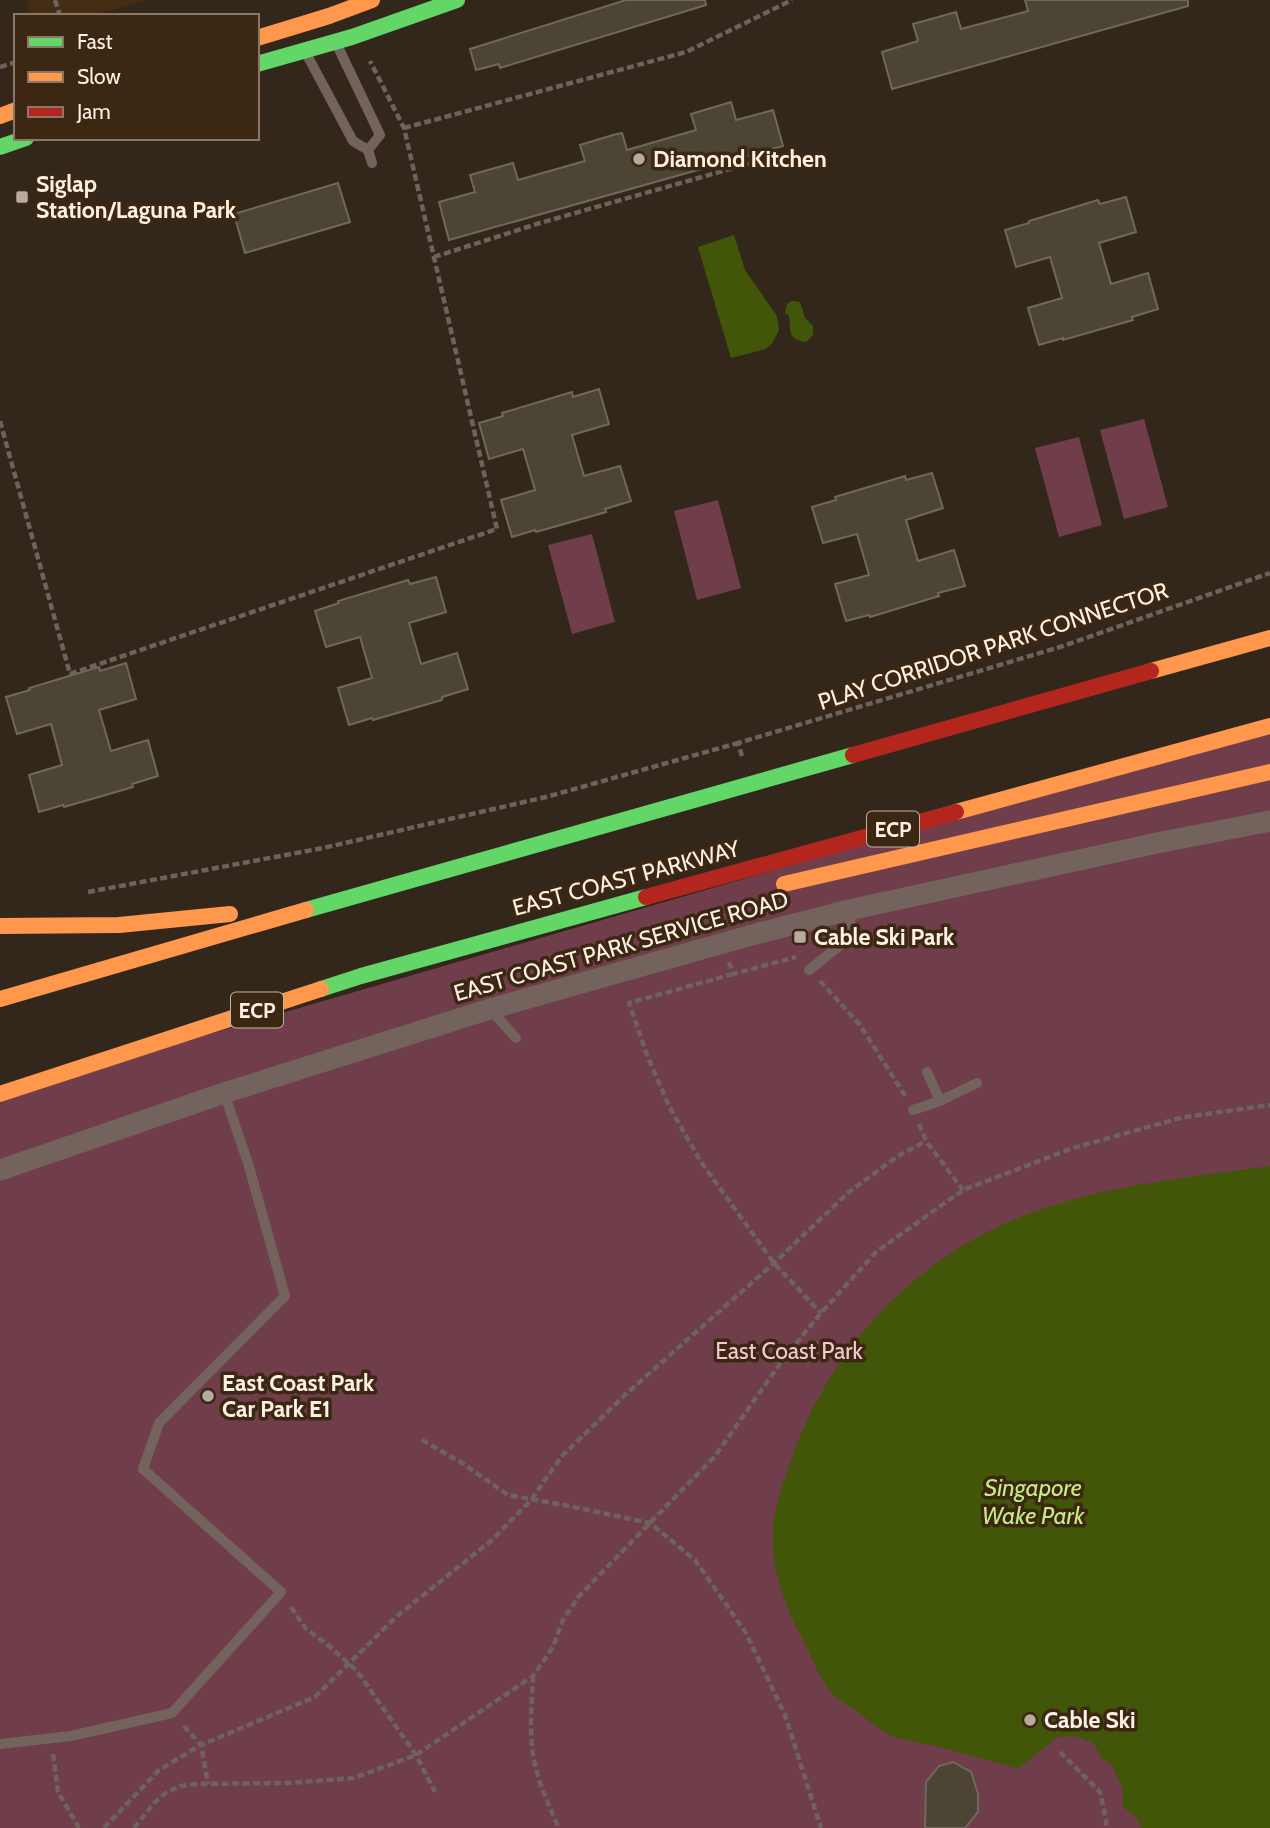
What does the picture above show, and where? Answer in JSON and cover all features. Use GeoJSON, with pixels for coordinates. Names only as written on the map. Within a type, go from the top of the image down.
{"type":"FeatureCollection","features":[{"type":"Feature","properties":{"kind":"main road"},"geometry":{"type":"LineString","coordinates":[[259,37],[373,0]]}},
{"type":"Feature","properties":{"kind":"main road"},"geometry":{"type":"LineString","coordinates":[[259,63],[336,42],[457,0]]}},
{"type":"Feature","properties":{"kind":"main road"},"geometry":{"type":"LineString","coordinates":[[0,147],[20,140]]}},
{"type":"Feature","properties":{"kind":"main road"},"geometry":{"type":"LineString","coordinates":[[0,999],[329,903],[1270,638]]}},
{"type":"Feature","properties":{"kind":"main road","name":"EAST COAST PARKWAY"},"geometry":{"type":"LineString","coordinates":[[0,1094],[361,976],[1270,726]]}},
{"type":"Feature","properties":{"kind":"main road"},"geometry":{"type":"LineString","coordinates":[[767,888],[1270,772]]}},
{"type":"Feature","properties":{"kind":"main road"},"geometry":{"type":"LineString","coordinates":[[2,925],[119,925],[329,903]]}},
{"type":"Feature","properties":{"kind":"main road"},"geometry":{"type":"LineString","coordinates":[[516,932],[673,906]]}},
{"type":"Feature","properties":{"kind":"street","name":"EAST COAST PARK SERVICE ROAD"},"geometry":{"type":"LineString","coordinates":[[0,1170],[224,1093],[490,1009],[748,936],[849,910],[1270,821]]}},
{"type":"Feature","properties":{"kind":"lane"},"geometry":{"type":"LineString","coordinates":[[329,16],[336,42],[380,135],[368,150]]}},
{"type":"Feature","properties":{"kind":"lane"},"geometry":{"type":"LineString","coordinates":[[296,26],[304,51],[353,141],[368,150],[372,163]]}},
{"type":"Feature","properties":{"kind":"lane"},"geometry":{"type":"LineString","coordinates":[[809,970],[848,939],[852,929],[849,910]]}},
{"type":"Feature","properties":{"kind":"lane"},"geometry":{"type":"LineString","coordinates":[[490,1009],[516,1038]]}},
{"type":"Feature","properties":{"kind":"lane"},"geometry":{"type":"LineString","coordinates":[[927,1072],[940,1101]]}},
{"type":"Feature","properties":{"kind":"lane"},"geometry":{"type":"LineString","coordinates":[[913,1110],[940,1101],[977,1083]]}},
{"type":"Feature","properties":{"kind":"lane"},"geometry":{"type":"LineString","coordinates":[[0,1745],[51,1739],[173,1713],[281,1592],[143,1469],[159,1423],[285,1296],[248,1163],[224,1093]]}},
{"type":"Feature","properties":{"kind":"path"},"geometry":{"type":"LineString","coordinates":[[404,128],[686,52],[792,0]]}},
{"type":"Feature","properties":{"kind":"path"},"geometry":{"type":"LineString","coordinates":[[0,421],[70,674],[497,529],[404,128],[357,35]]}},
{"type":"Feature","properties":{"kind":"path"},"geometry":{"type":"LineString","coordinates":[[434,257],[553,219],[779,155]]}},
{"type":"Feature","properties":{"kind":"path","name":"PLAY CORRIDOR PARK CONNECTOR"},"geometry":{"type":"LineString","coordinates":[[76,894],[349,842],[546,797],[1063,646],[1270,573]]}},
{"type":"Feature","properties":{"kind":"path"},"geometry":{"type":"LineString","coordinates":[[738,743],[743,757]]}},
{"type":"Feature","properties":{"kind":"path"},"geometry":{"type":"LineString","coordinates":[[821,1313],[774,1263],[701,1162],[669,1106],[629,1003],[795,956],[860,1025],[913,1110],[926,1141],[963,1190]]}},
{"type":"Feature","properties":{"kind":"path"},"geometry":{"type":"LineString","coordinates":[[729,961],[733,974]]}},
{"type":"Feature","properties":{"kind":"path"},"geometry":{"type":"LineString","coordinates":[[134,1828],[155,1802],[181,1786],[354,1778],[416,1755],[533,1676],[552,1647],[562,1620],[579,1596],[715,1456],[784,1358],[821,1313],[876,1252],[963,1190],[1097,1141],[1184,1117],[1270,1105]]}},
{"type":"Feature","properties":{"kind":"path"},"geometry":{"type":"LineString","coordinates":[[104,1828],[159,1770],[201,1745],[315,1698],[397,1616],[491,1541],[531,1500],[561,1457],[626,1394],[774,1263],[849,1192],[898,1156],[926,1141]]}},
{"type":"Feature","properties":{"kind":"path"},"geometry":{"type":"LineString","coordinates":[[422,1440],[462,1463],[508,1495],[650,1523],[695,1560],[746,1633],[785,1715],[821,1827],[813,1828]]}},
{"type":"Feature","properties":{"kind":"path"},"geometry":{"type":"LineString","coordinates":[[281,1592],[306,1629],[357,1671],[416,1755],[435,1792]]}},
{"type":"Feature","properties":{"kind":"path"},"geometry":{"type":"LineString","coordinates":[[533,1676],[533,1754],[544,1795],[559,1828]]}},
{"type":"Feature","properties":{"kind":"path"},"geometry":{"type":"LineString","coordinates":[[173,1713],[201,1745],[208,1784]]}},
{"type":"Feature","properties":{"kind":"path"},"geometry":{"type":"LineString","coordinates":[[51,1739],[58,1792],[79,1828]]}},
{"type":"Feature","properties":{"kind":"path"},"geometry":{"type":"LineString","coordinates":[[1060,1752],[1100,1792],[1106,1828]]}},
{"type":"Feature","properties":{"kind":"shaded area"},"geometry":{"type":"Polygon","coordinates":[[[28,0],[145,0],[99,14],[29,14],[28,0]]]}},
{"type":"Feature","properties":{"kind":"green space"},"geometry":{"type":"Polygon","coordinates":[[[1144,419],[1168,507],[1124,519],[1100,430],[1144,419]]]}},
{"type":"Feature","properties":{"kind":"green space"},"geometry":{"type":"Polygon","coordinates":[[[1079,437],[1102,525],[1059,537],[1035,448],[1079,437]]]}},
{"type":"Feature","properties":{"kind":"green space"},"geometry":{"type":"Polygon","coordinates":[[[718,500],[741,588],[697,600],[674,511],[718,500]]]}},
{"type":"Feature","properties":{"kind":"green space"},"geometry":{"type":"Polygon","coordinates":[[[592,534],[615,622],[572,634],[548,545],[592,534]]]}},
{"type":"Feature","properties":{"kind":"green space","name":"East Coast Park"},"geometry":{"type":"Polygon","coordinates":[[[1270,726],[1270,1828],[0,1828],[0,1095],[1270,726]]]}},
{"type":"Feature","properties":{"kind":"water"},"geometry":{"type":"Polygon","coordinates":[[[734,235],[745,270],[777,316],[779,330],[766,349],[731,358],[698,247],[734,235]]]}},
{"type":"Feature","properties":{"kind":"water"},"geometry":{"type":"Polygon","coordinates":[[[792,301],[800,302],[805,318],[813,326],[813,335],[806,342],[791,334],[789,316],[785,313],[787,304],[792,301]]]}},
{"type":"Feature","properties":{"kind":"water","name":"Singapore Wake Park"},"geometry":{"type":"Polygon","coordinates":[[[1270,1166],[1270,1828],[1141,1828],[1135,1816],[1122,1806],[1123,1789],[1112,1765],[1103,1759],[1093,1743],[1075,1736],[1057,1737],[1018,1769],[895,1737],[840,1701],[823,1680],[786,1602],[775,1563],[773,1526],[781,1489],[803,1429],[838,1366],[860,1336],[910,1284],[938,1262],[1004,1224],[1077,1198],[1115,1189],[1270,1166]]]}},
{"type":"Feature","properties":{"kind":"building"},"geometry":{"type":"Polygon","coordinates":[[[626,0],[705,0],[706,5],[500,68],[499,64],[476,70],[470,49],[626,0]]]}},
{"type":"Feature","properties":{"kind":"building"},"geometry":{"type":"Polygon","coordinates":[[[1025,0],[1188,0],[1188,6],[892,89],[882,52],[918,41],[913,24],[956,12],[961,29],[1028,11],[1025,0]]]}},
{"type":"Feature","properties":{"kind":"building"},"geometry":{"type":"Polygon","coordinates":[[[731,102],[736,120],[773,110],[783,146],[449,240],[439,202],[475,192],[470,175],[513,163],[518,180],[585,161],[580,145],[622,133],[627,150],[696,130],[691,114],[731,102]]]}},
{"type":"Feature","properties":{"kind":"building"},"geometry":{"type":"Polygon","coordinates":[[[338,183],[350,222],[245,253],[234,214],[338,183]]]}},
{"type":"Feature","properties":{"kind":"building"},"geometry":{"type":"Polygon","coordinates":[[[1126,197],[1136,232],[1099,243],[1111,284],[1148,273],[1158,309],[1132,317],[1133,320],[1039,345],[1028,308],[1062,298],[1050,257],[1016,267],[1005,230],[1098,200],[1100,204],[1126,197]]]}},
{"type":"Feature","properties":{"kind":"building"},"geometry":{"type":"Polygon","coordinates":[[[599,389],[609,424],[572,435],[584,476],[620,466],[631,501],[605,509],[606,512],[512,537],[501,500],[535,490],[523,449],[489,459],[479,423],[503,416],[502,413],[572,392],[573,397],[599,389]]]}},
{"type":"Feature","properties":{"kind":"building"},"geometry":{"type":"Polygon","coordinates":[[[932,473],[943,508],[906,520],[918,561],[954,550],[965,586],[870,617],[869,615],[846,621],[835,584],[869,575],[857,534],[823,543],[812,507],[836,500],[835,497],[905,476],[906,480],[932,473]]]}},
{"type":"Feature","properties":{"kind":"building"},"geometry":{"type":"Polygon","coordinates":[[[436,577],[446,612],[409,623],[421,664],[457,653],[468,689],[442,697],[442,700],[349,725],[338,688],[372,678],[360,637],[326,647],[315,611],[339,603],[338,601],[408,580],[410,584],[436,577]]]}},
{"type":"Feature","properties":{"kind":"building"},"geometry":{"type":"Polygon","coordinates":[[[126,663],[136,699],[99,710],[111,751],[148,740],[158,776],[132,784],[133,787],[39,812],[29,775],[62,765],[51,724],[17,734],[6,697],[99,667],[100,671],[126,663]]]}},
{"type":"Feature","properties":{"kind":"building"},"geometry":{"type":"Polygon","coordinates":[[[953,1762],[971,1772],[978,1794],[978,1812],[965,1828],[925,1828],[926,1782],[939,1766],[953,1762]]]}},
{"type":"Feature","properties":{"kind":"traffic: fast"},"geometry":{"type":"LineString","coordinates":[[259,63],[352,37],[457,0]]}},
{"type":"Feature","properties":{"kind":"traffic: fast"},"geometry":{"type":"LineString","coordinates":[[0,147],[20,140]]}},
{"type":"Feature","properties":{"kind":"traffic: fast"},"geometry":{"type":"LineString","coordinates":[[306,910],[853,755]]}},
{"type":"Feature","properties":{"kind":"traffic: fast"},"geometry":{"type":"LineString","coordinates":[[321,989],[646,897]]}},
{"type":"Feature","properties":{"kind":"traffic: slow"},"geometry":{"type":"LineString","coordinates":[[259,37],[372,0]]}},
{"type":"Feature","properties":{"kind":"traffic: slow"},"geometry":{"type":"LineString","coordinates":[[0,116],[14,111]]}},
{"type":"Feature","properties":{"kind":"traffic: slow"},"geometry":{"type":"LineString","coordinates":[[1151,671],[1270,638]]}},
{"type":"Feature","properties":{"kind":"traffic: slow"},"geometry":{"type":"LineString","coordinates":[[956,812],[1270,726]]}},
{"type":"Feature","properties":{"kind":"traffic: slow"},"geometry":{"type":"LineString","coordinates":[[784,884],[1270,772]]}},
{"type":"Feature","properties":{"kind":"traffic: slow"},"geometry":{"type":"LineString","coordinates":[[0,999],[306,910]]}},
{"type":"Feature","properties":{"kind":"traffic: slow"},"geometry":{"type":"LineString","coordinates":[[0,926],[119,925],[230,914]]}},
{"type":"Feature","properties":{"kind":"traffic: slow"},"geometry":{"type":"LineString","coordinates":[[0,1094],[321,989]]}},
{"type":"Feature","properties":{"kind":"traffic: jam"},"geometry":{"type":"LineString","coordinates":[[853,755],[1151,671]]}},
{"type":"Feature","properties":{"kind":"traffic: jam"},"geometry":{"type":"LineString","coordinates":[[646,897],[956,812]]}},
{"type":"Feature","properties":{"kind":"place","name":"Diamond Kitchen"},"geometry":{"type":"Point","coordinates":[639,159]}},
{"type":"Feature","properties":{"kind":"place","name":"Siglap Station/Laguna Park"},"geometry":{"type":"Point","coordinates":[22,197]}},
{"type":"Feature","properties":{"kind":"place","name":"Cable Ski Park"},"geometry":{"type":"Point","coordinates":[800,937]}},
{"type":"Feature","properties":{"kind":"place","name":"East Coast Park Car Park E1"},"geometry":{"type":"Point","coordinates":[208,1396]}},
{"type":"Feature","properties":{"kind":"place","name":"Cable Ski"},"geometry":{"type":"Point","coordinates":[1030,1720]}}]}
